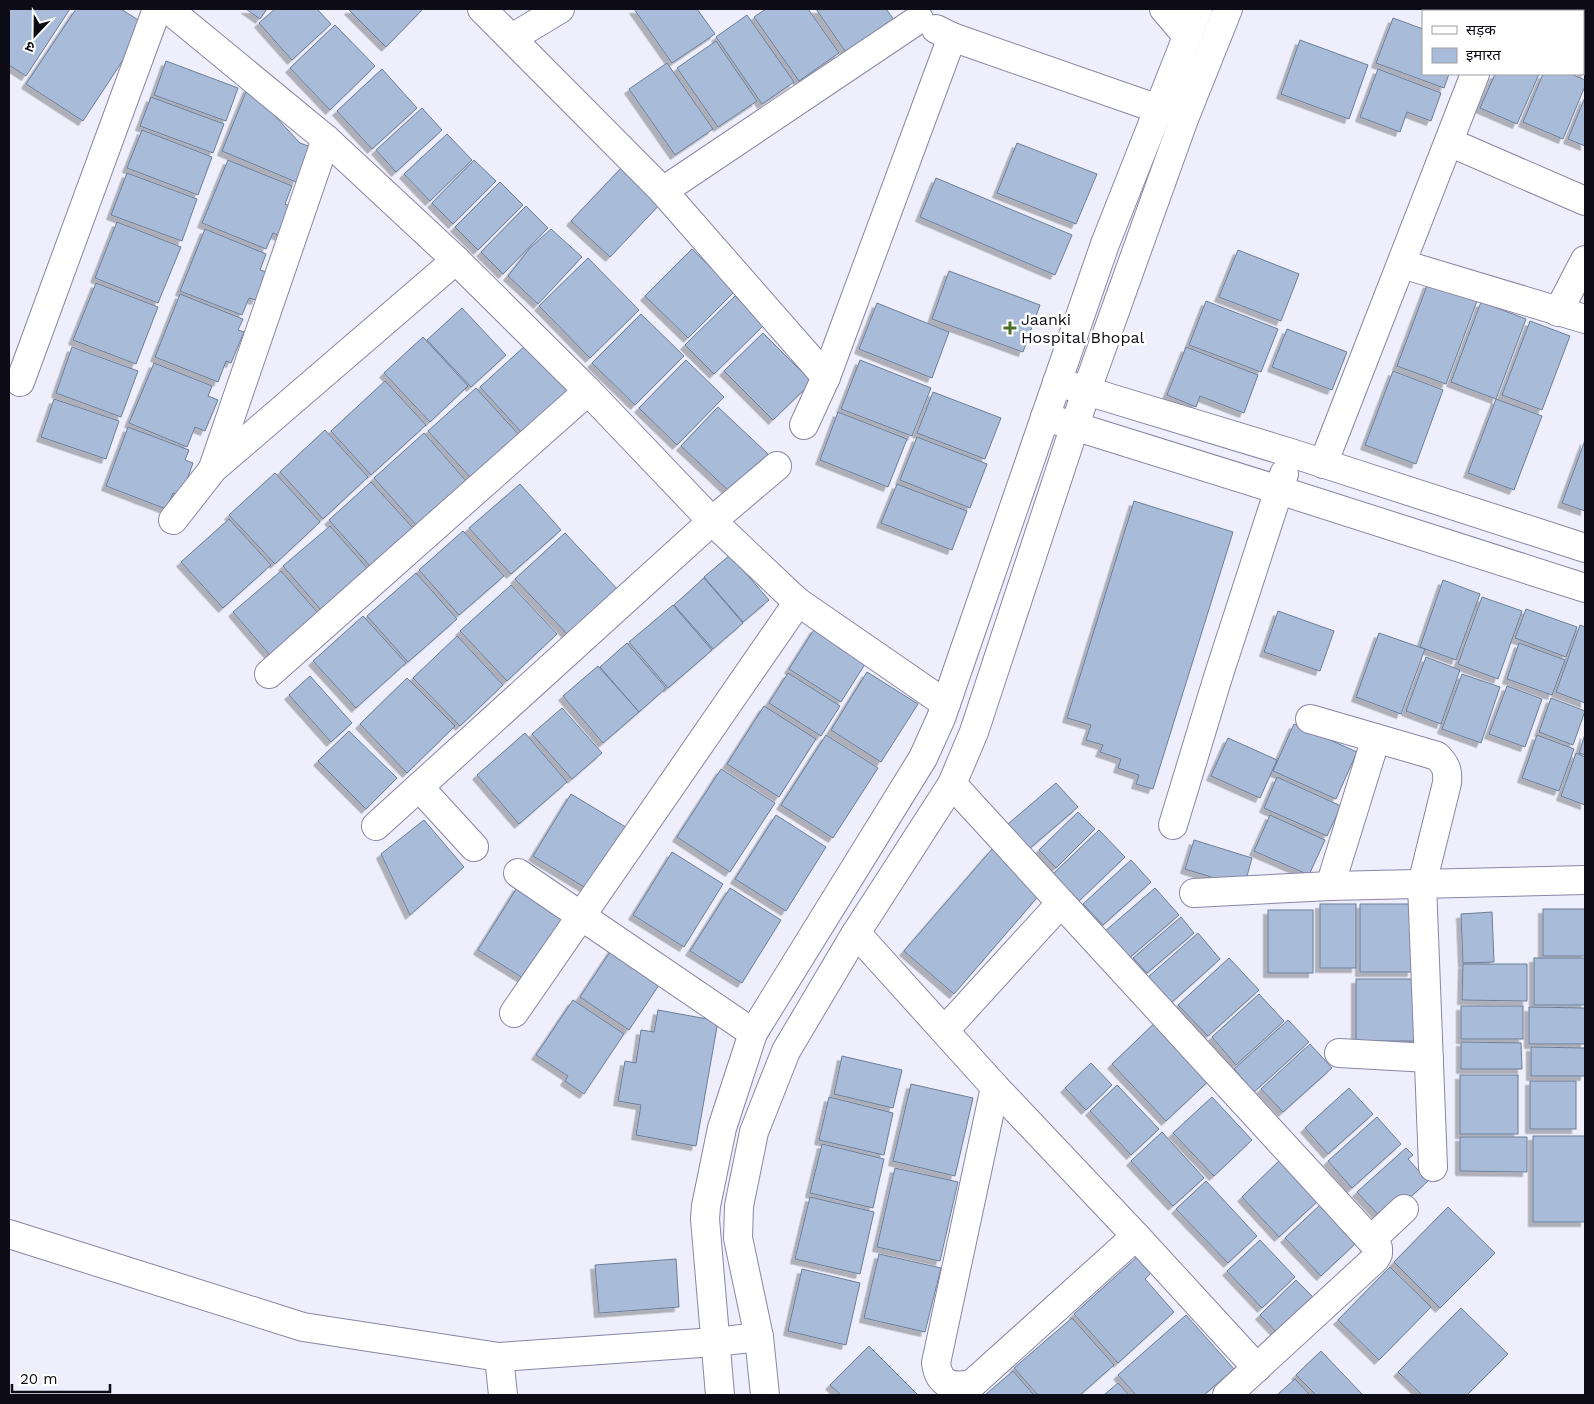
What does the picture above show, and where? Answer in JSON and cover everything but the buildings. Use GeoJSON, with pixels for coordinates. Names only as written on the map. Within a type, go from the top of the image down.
{"type":"FeatureCollection","features":[{"type":"Feature","properties":{"kind":"street"},"geometry":{"type":"LineString","coordinates":[[20,382],[157,9]]}},
{"type":"Feature","properties":{"kind":"street"},"geometry":{"type":"LineString","coordinates":[[168,9],[326,139],[456,260],[588,391],[712,521],[798,602],[946,704]]}},
{"type":"Feature","properties":{"kind":"street"},"geometry":{"type":"LineString","coordinates":[[482,9],[663,191],[826,377]]}},
{"type":"Feature","properties":{"kind":"street"},"geometry":{"type":"LineString","coordinates":[[512,38],[560,9]]}},
{"type":"Feature","properties":{"kind":"street"},"geometry":{"type":"LineString","coordinates":[[1164,9],[1187,36]]}},
{"type":"Feature","properties":{"kind":"street"},"geometry":{"type":"LineString","coordinates":[[720,1395],[705,1219],[707,1198],[722,1128],[753,1033],[923,758],[946,704],[1105,244],[1198,9]]}},
{"type":"Feature","properties":{"kind":"street"},"geometry":{"type":"LineString","coordinates":[[765,1395],[759,1337],[738,1238],[739,1206],[754,1132],[786,1051],[856,934],[952,784],[974,732],[1086,392],[1184,118],[1228,9]]}},
{"type":"Feature","properties":{"kind":"street"},"geometry":{"type":"LineString","coordinates":[[663,191],[914,14],[952,37],[1158,109]]}},
{"type":"Feature","properties":{"kind":"street"},"geometry":{"type":"LineString","coordinates":[[804,425],[826,377],[952,37]]}},
{"type":"Feature","properties":{"kind":"street"},"geometry":{"type":"LineString","coordinates":[[1323,464],[1474,75]]}},
{"type":"Feature","properties":{"kind":"street"},"geometry":{"type":"LineString","coordinates":[[213,469],[326,139]]}},
{"type":"Feature","properties":{"kind":"street"},"geometry":{"type":"LineString","coordinates":[[1449,142],[1585,201]]}},
{"type":"Feature","properties":{"kind":"street"},"geometry":{"type":"LineString","coordinates":[[173,520],[213,469],[456,260]]}},
{"type":"Feature","properties":{"kind":"street"},"geometry":{"type":"LineString","coordinates":[[1558,312],[1585,260]]}},
{"type":"Feature","properties":{"kind":"street"},"geometry":{"type":"LineString","coordinates":[[1402,264],[1585,319]]}},
{"type":"Feature","properties":{"kind":"street"},"geometry":{"type":"LineString","coordinates":[[1057,382],[1291,453],[1585,548]]}},
{"type":"Feature","properties":{"kind":"street"},"geometry":{"type":"LineString","coordinates":[[269,674],[588,391]]}},
{"type":"Feature","properties":{"kind":"street"},"geometry":{"type":"LineString","coordinates":[[1045,418],[1279,490],[1585,588]]}},
{"type":"Feature","properties":{"kind":"street"},"geometry":{"type":"LineString","coordinates":[[1173,825],[1218,676],[1291,453]]}},
{"type":"Feature","properties":{"kind":"street"},"geometry":{"type":"LineString","coordinates":[[376,826],[712,521],[777,466]]}},
{"type":"Feature","properties":{"kind":"street"},"geometry":{"type":"LineString","coordinates":[[514,1013],[798,602]]}},
{"type":"Feature","properties":{"kind":"street"},"geometry":{"type":"LineString","coordinates":[[1310,719],[1437,756],[1444,763],[1448,771],[1447,783],[1422,884],[1433,1167]]}},
{"type":"Feature","properties":{"kind":"street"},"geometry":{"type":"LineString","coordinates":[[1330,886],[1376,738]]}},
{"type":"Feature","properties":{"kind":"street"},"geometry":{"type":"LineString","coordinates":[[952,784],[1378,1248],[1378,1254],[1375,1259],[1227,1395]]}},
{"type":"Feature","properties":{"kind":"street"},"geometry":{"type":"LineString","coordinates":[[419,787],[474,847]]}},
{"type":"Feature","properties":{"kind":"street"},"geometry":{"type":"LineString","coordinates":[[518,873],[753,1033]]}},
{"type":"Feature","properties":{"kind":"street"},"geometry":{"type":"LineString","coordinates":[[1194,893],[1330,886],[1585,880]]}},
{"type":"Feature","properties":{"kind":"street"},"geometry":{"type":"LineString","coordinates":[[945,1030],[1061,903]]}},
{"type":"Feature","properties":{"kind":"street"},"geometry":{"type":"LineString","coordinates":[[856,934],[995,1087],[1136,1236],[1257,1368]]}},
{"type":"Feature","properties":{"kind":"street"},"geometry":{"type":"LineString","coordinates":[[1339,1054],[1429,1058]]}},
{"type":"Feature","properties":{"kind":"street"},"geometry":{"type":"LineString","coordinates":[[995,1087],[936,1363],[938,1374],[944,1382],[962,1386],[972,1384],[1136,1236]]}},
{"type":"Feature","properties":{"kind":"street"},"geometry":{"type":"LineString","coordinates":[[1371,1240],[1404,1209]]}},
{"type":"Feature","properties":{"kind":"street"},"geometry":{"type":"LineString","coordinates":[[9,1234],[302,1327],[499,1357],[715,1342],[759,1337]]}},
{"type":"Feature","properties":{"kind":"street"},"geometry":{"type":"LineString","coordinates":[[499,1357],[503,1395]]}},
{"type":"Feature","properties":{"kind":"place","name":"Jaanki Hospital Bhopal"},"geometry":{"type":"Point","coordinates":[1010,328]}}]}
